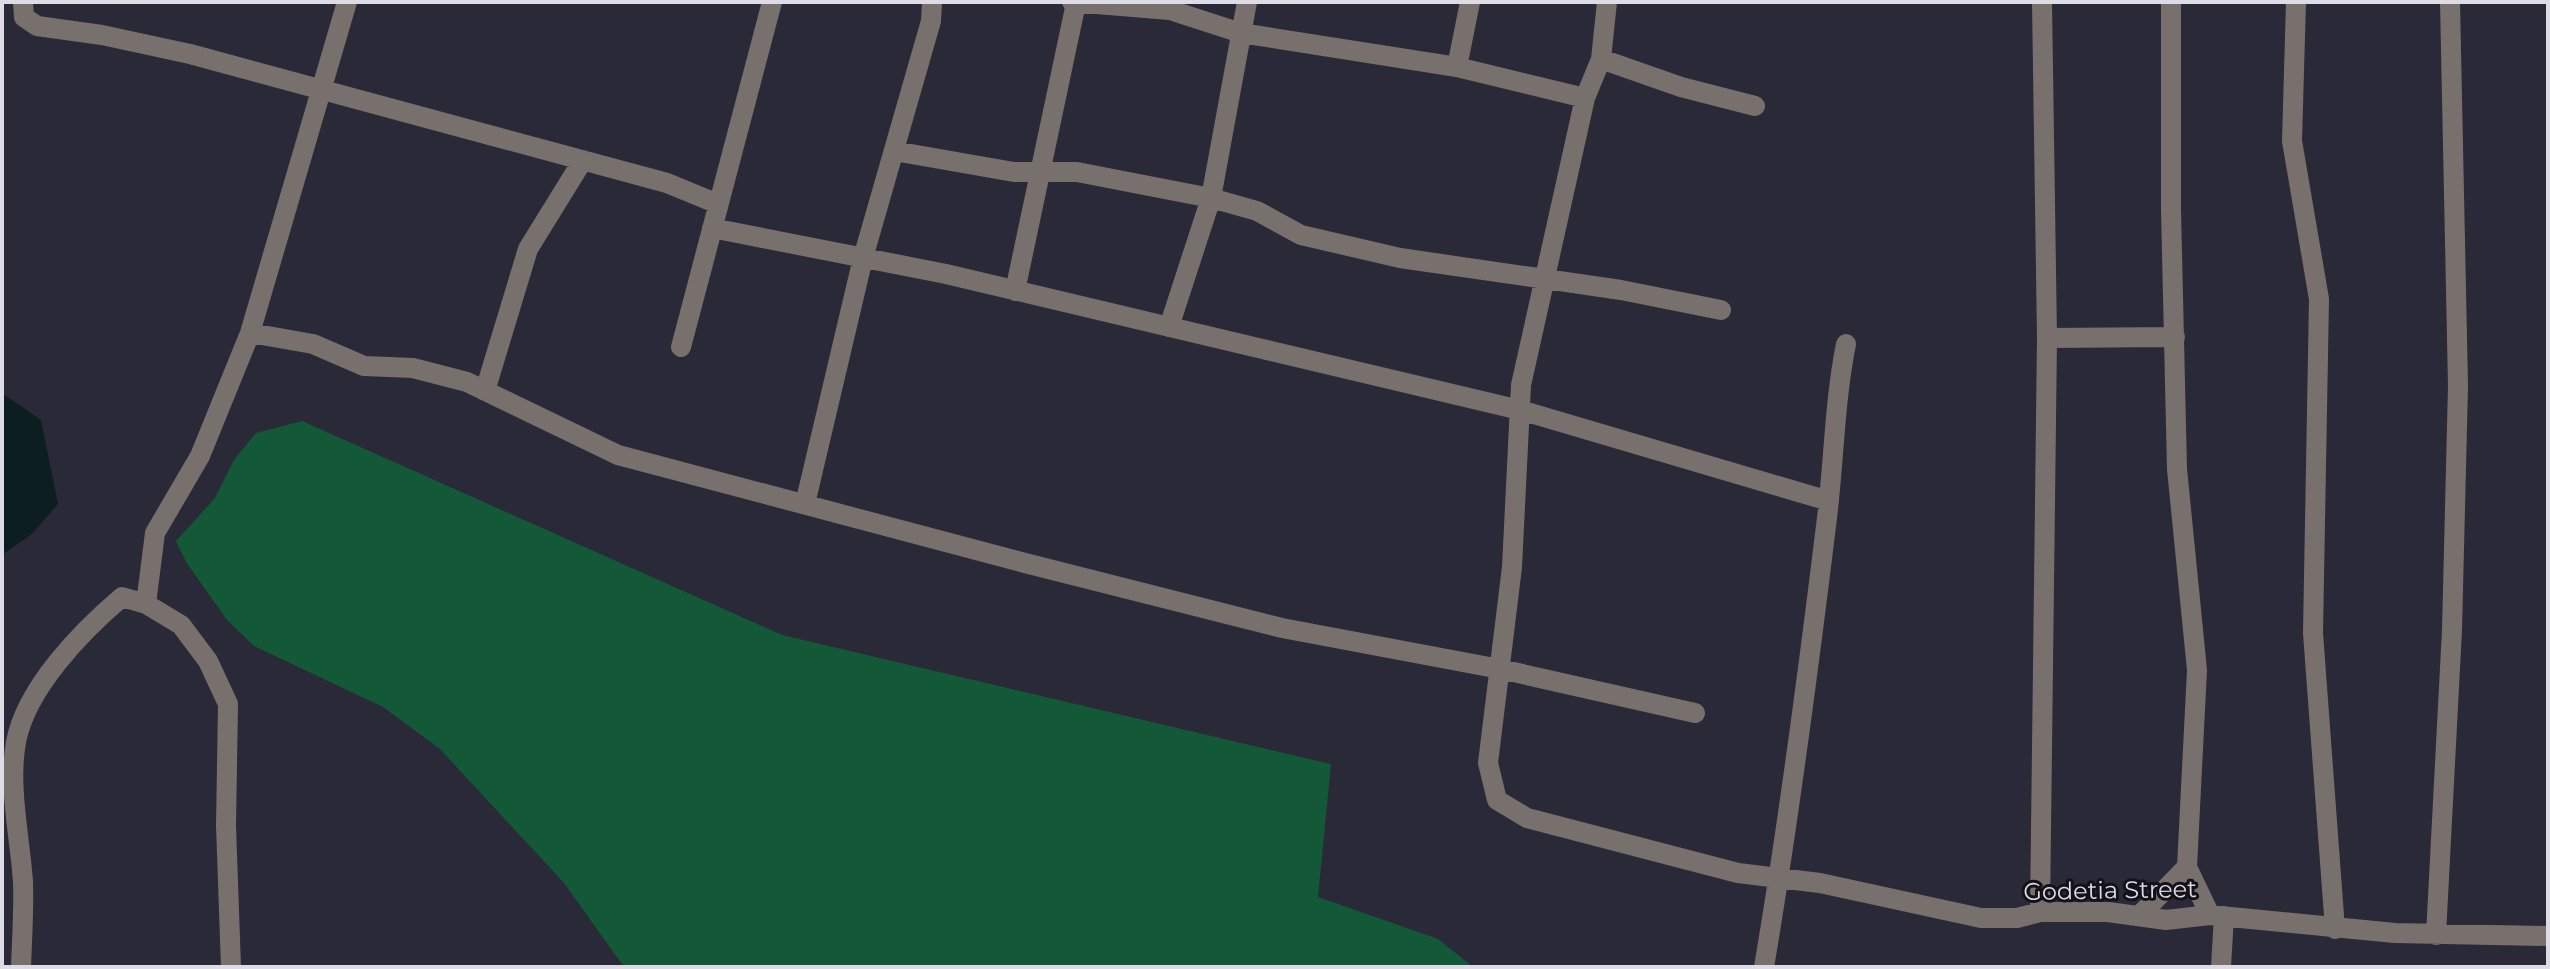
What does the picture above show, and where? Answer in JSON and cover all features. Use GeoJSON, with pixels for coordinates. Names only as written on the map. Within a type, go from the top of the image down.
{"type":"FeatureCollection","features":[{"type":"Feature","properties":{"kind":"street"},"geometry":{"type":"LineString","coordinates":[[23,2],[24,17],[37,26],[102,35],[190,54],[321,93],[667,183],[718,204]]}},
{"type":"Feature","properties":{"kind":"street"},"geometry":{"type":"LineString","coordinates":[[146,604],[155,533],[200,456],[250,333],[347,2]]}},
{"type":"Feature","properties":{"kind":"street"},"geometry":{"type":"LineString","coordinates":[[681,347],[772,2]]}},
{"type":"Feature","properties":{"kind":"street"},"geometry":{"type":"LineString","coordinates":[[805,504],[863,258],[931,21],[932,2]]}},
{"type":"Feature","properties":{"kind":"street"},"geometry":{"type":"LineString","coordinates":[[1015,291],[1042,172],[1074,2],[1170,10],[1241,33],[1457,67],[1585,98]]}},
{"type":"Feature","properties":{"kind":"street"},"geometry":{"type":"LineString","coordinates":[[1169,327],[1211,198],[1247,2]]}},
{"type":"Feature","properties":{"kind":"street"},"geometry":{"type":"LineString","coordinates":[[1457,67],[1470,2]]}},
{"type":"Feature","properties":{"kind":"street"},"geometry":{"type":"LineString","coordinates":[[1500,669],[1512,567],[1521,385],[1585,98],[1601,59],[1607,2]]}},
{"type":"Feature","properties":{"kind":"street"},"geometry":{"type":"LineString","coordinates":[[2040,912],[2047,338],[2042,2]]}},
{"type":"Feature","properties":{"kind":"street"},"geometry":{"type":"LineString","coordinates":[[2171,2],[2177,469],[2197,670],[2187,867],[2217,916],[2221,967]]}},
{"type":"Feature","properties":{"kind":"street"},"geometry":{"type":"LineString","coordinates":[[2296,2],[2292,141],[2319,299],[2313,633],[2335,929]]}},
{"type":"Feature","properties":{"kind":"street"},"geometry":{"type":"LineString","coordinates":[[2436,935],[2452,630],[2458,386],[2450,2]]}},
{"type":"Feature","properties":{"kind":"street"},"geometry":{"type":"LineString","coordinates":[[1601,59],[1681,87],[1755,106]]}},
{"type":"Feature","properties":{"kind":"street"},"geometry":{"type":"LineString","coordinates":[[894,151],[1014,172],[1077,172],[1211,198],[1257,211],[1301,235],[1400,258],[1621,290],[1721,310]]}},
{"type":"Feature","properties":{"kind":"street"},"geometry":{"type":"LineString","coordinates":[[485,391],[528,249],[555,210],[583,160]]}},
{"type":"Feature","properties":{"kind":"street"},"geometry":{"type":"LineString","coordinates":[[712,228],[1015,291],[1520,410],[1829,501]]}},
{"type":"Feature","properties":{"kind":"street"},"geometry":{"type":"LineString","coordinates":[[250,333],[313,344],[364,366],[413,368],[467,382],[618,455],[1282,628],[1500,669],[1695,713]]}},
{"type":"Feature","properties":{"kind":"street"},"geometry":{"type":"LineString","coordinates":[[2047,338],[2175,337]]}},
{"type":"Feature","properties":{"kind":"street"},"geometry":{"type":"LineString","coordinates":[[1764,967],[1779,878],[1829,501],[1837,386],[1846,344]]}},
{"type":"Feature","properties":{"kind":"street"},"geometry":{"type":"LineString","coordinates":[[21,967],[23,885],[9,746],[27,706],[86,627],[122,597],[146,604],[181,625],[208,661],[228,704],[226,826],[231,967]]}},
{"type":"Feature","properties":{"kind":"street","name":"Godetia Street"},"geometry":{"type":"LineString","coordinates":[[1500,669],[1488,763],[1497,800],[1527,818],[1725,870],[1820,883],[1981,918],[2017,918],[2040,912],[2108,912],[2166,920],[2217,916],[2335,929],[2436,935],[2548,936]]}},
{"type":"Feature","properties":{"kind":"street"},"geometry":{"type":"LineString","coordinates":[[2139,916],[2187,867]]}},
{"type":"Feature","properties":{"kind":"green space"},"geometry":{"type":"Polygon","coordinates":[[[302,421],[782,635],[1331,764],[1318,897],[1438,939],[1473,967],[624,967],[564,883],[440,749],[383,707],[254,646],[227,620],[186,562],[176,541],[215,498],[234,460],[256,433],[302,421]]]}},
{"type":"Feature","properties":{"kind":"shaded area"},"geometry":{"type":"Polygon","coordinates":[[[2,393],[41,420],[58,504],[33,533],[2,555],[2,393]]]}}]}
